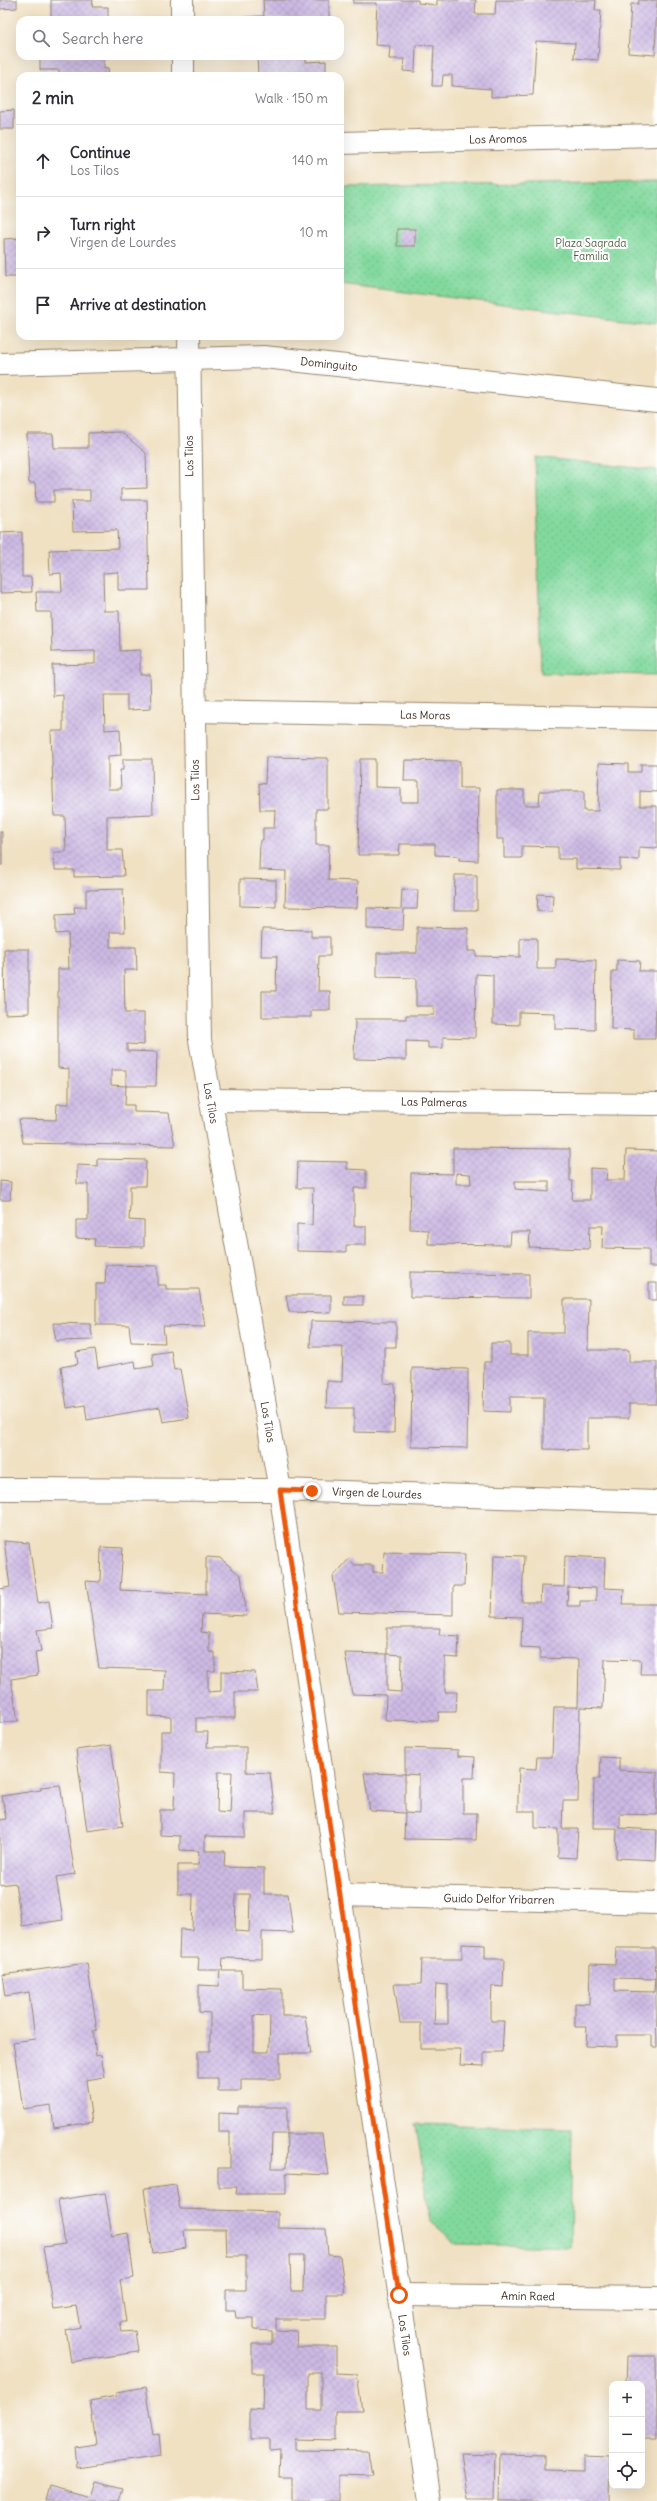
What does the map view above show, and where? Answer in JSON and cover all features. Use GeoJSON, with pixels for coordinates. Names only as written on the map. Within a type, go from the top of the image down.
{"type":"FeatureCollection","features":[{"type":"Feature","properties":{"kind":"street"},"geometry":{"type":"LineString","coordinates":[[182,0],[182,16]]}},
{"type":"Feature","properties":{"kind":"street"},"geometry":{"type":"LineString","coordinates":[[183,60],[183,72]]}},
{"type":"Feature","properties":{"kind":"street","name":"Los Aromos"},"geometry":{"type":"LineString","coordinates":[[344,143],[657,135]]}},
{"type":"Feature","properties":{"kind":"street","name":"Los Tilos"},"geometry":{"type":"LineString","coordinates":[[189,340],[200,1040],[280,1490],[430,2501]]}},
{"type":"Feature","properties":{"kind":"street","name":"Dominguito"},"geometry":{"type":"LineString","coordinates":[[0,364],[264,357],[657,400]]}},
{"type":"Feature","properties":{"kind":"street","name":"Las Moras"},"geometry":{"type":"LineString","coordinates":[[194,711],[657,719]]}},
{"type":"Feature","properties":{"kind":"street","name":"Las Palmeras"},"geometry":{"type":"LineString","coordinates":[[211,1100],[657,1104]]}},
{"type":"Feature","properties":{"kind":"street","name":"Virgen de Lourdes"},"geometry":{"type":"LineString","coordinates":[[0,1489],[280,1490],[657,1502]]}},
{"type":"Feature","properties":{"kind":"street","name":"Guido Delfor Yribarren"},"geometry":{"type":"LineString","coordinates":[[340,1895],[657,1903]]}},
{"type":"Feature","properties":{"kind":"street","name":"Amin Raed"},"geometry":{"type":"LineString","coordinates":[[399,2295],[657,2298]]}},
{"type":"Feature","properties":{"kind":"green space","name":"Plaza Sagrada Familia"},"geometry":{"type":"Polygon","coordinates":[[[657,182],[657,323],[344,284],[344,187],[657,182]]]}},
{"type":"Feature","properties":{"kind":"green space"},"geometry":{"type":"Polygon","coordinates":[[[535,457],[657,470],[657,675],[541,673],[535,457]]]}},
{"type":"Feature","properties":{"kind":"green space"},"geometry":{"type":"Polygon","coordinates":[[[416,2124],[572,2128],[570,2247],[457,2244],[430,2221],[416,2124]]]}},
{"type":"Feature","properties":{"kind":"building"},"geometry":{"type":"Polygon","coordinates":[[[0,0],[17,0],[17,8],[0,9],[0,0]]]}},
{"type":"Feature","properties":{"kind":"building"},"geometry":{"type":"Polygon","coordinates":[[[51,0],[93,0],[92,7],[108,7],[108,16],[51,16],[51,0]]]}},
{"type":"Feature","properties":{"kind":"building"},"geometry":{"type":"Polygon","coordinates":[[[263,0],[329,0],[329,16],[264,16],[263,0]]]}},
{"type":"Feature","properties":{"kind":"building"},"geometry":{"type":"Polygon","coordinates":[[[353,0],[418,0],[418,3],[437,5],[437,0],[476,0],[475,14],[495,14],[496,0],[596,0],[595,10],[601,10],[598,60],[574,58],[575,43],[536,41],[533,95],[491,97],[491,89],[452,86],[452,75],[443,75],[442,86],[432,86],[434,46],[416,45],[415,72],[403,71],[404,59],[389,59],[390,46],[375,45],[377,3],[353,3],[353,0]]]}},
{"type":"Feature","properties":{"kind":"building"},"geometry":{"type":"Polygon","coordinates":[[[639,0],[657,0],[655,55],[628,53],[631,4],[638,4],[639,0]]]}},
{"type":"Feature","properties":{"kind":"building"},"geometry":{"type":"Polygon","coordinates":[[[40,60],[104,60],[104,69],[108,68],[108,72],[59,72],[59,70],[40,70],[40,60]]]}},
{"type":"Feature","properties":{"kind":"building"},"geometry":{"type":"Polygon","coordinates":[[[257,60],[306,60],[306,62],[326,61],[326,72],[258,72],[257,60]]]}},
{"type":"Feature","properties":{"kind":"building"},"geometry":{"type":"Polygon","coordinates":[[[14,110],[14,129],[0,129],[0,111],[14,110]]]}},
{"type":"Feature","properties":{"kind":"building"},"geometry":{"type":"Polygon","coordinates":[[[397,229],[415,229],[415,246],[397,246],[397,229]]]}},
{"type":"Feature","properties":{"kind":"building"},"geometry":{"type":"Polygon","coordinates":[[[16,238],[16,277],[5,277],[4,239],[16,238]]]}},
{"type":"Feature","properties":{"kind":"building"},"geometry":{"type":"Polygon","coordinates":[[[121,432],[146,453],[147,488],[121,489],[121,500],[147,500],[149,590],[118,590],[118,572],[103,573],[104,611],[119,611],[120,651],[140,650],[140,675],[150,674],[151,709],[127,710],[127,695],[104,695],[105,730],[120,729],[121,755],[108,756],[108,789],[121,789],[120,770],[123,770],[123,759],[152,759],[153,814],[107,816],[107,850],[122,850],[124,876],[74,877],[74,870],[55,870],[54,852],[66,852],[65,816],[54,816],[51,731],[63,731],[63,695],[53,696],[52,665],[95,664],[95,651],[52,652],[51,612],[37,612],[36,592],[62,592],[61,573],[50,574],[49,550],[118,548],[117,530],[73,531],[72,501],[90,501],[90,490],[54,490],[54,502],[36,502],[35,483],[29,483],[27,434],[53,434],[54,448],[88,448],[88,433],[121,432]]]}},
{"type":"Feature","properties":{"kind":"building"},"geometry":{"type":"Polygon","coordinates":[[[22,532],[22,577],[31,577],[32,592],[0,593],[0,533],[22,532]]]}},
{"type":"Feature","properties":{"kind":"building"},"geometry":{"type":"Polygon","coordinates":[[[266,757],[328,758],[328,809],[316,809],[316,845],[329,845],[328,880],[358,881],[357,908],[285,907],[286,871],[259,870],[260,840],[263,840],[263,828],[274,828],[275,810],[260,810],[259,783],[265,784],[266,757]]]}},
{"type":"Feature","properties":{"kind":"building"},"geometry":{"type":"Polygon","coordinates":[[[360,759],[375,759],[375,787],[401,788],[401,802],[419,802],[419,781],[404,781],[405,760],[460,761],[460,788],[479,788],[478,861],[459,860],[459,856],[435,855],[435,844],[400,844],[399,855],[358,855],[360,759]]]}},
{"type":"Feature","properties":{"kind":"building"},"geometry":{"type":"Polygon","coordinates":[[[599,763],[628,764],[628,772],[641,772],[641,764],[657,764],[657,792],[640,791],[640,806],[657,806],[657,848],[639,847],[639,860],[620,859],[620,870],[576,869],[576,859],[558,859],[558,847],[522,846],[522,858],[504,858],[504,839],[497,839],[497,790],[524,790],[524,805],[539,805],[540,791],[584,791],[584,811],[598,811],[599,763]]]}},
{"type":"Feature","properties":{"kind":"building"},"geometry":{"type":"Polygon","coordinates":[[[0,832],[2,832],[2,865],[0,865],[0,832]]]}},
{"type":"Feature","properties":{"kind":"building"},"geometry":{"type":"Polygon","coordinates":[[[455,875],[477,875],[477,910],[454,910],[455,875]]]}},
{"type":"Feature","properties":{"kind":"building"},"geometry":{"type":"Polygon","coordinates":[[[240,879],[276,880],[276,907],[240,906],[240,879]]]}},
{"type":"Feature","properties":{"kind":"building"},"geometry":{"type":"Polygon","coordinates":[[[123,889],[125,932],[110,932],[110,947],[136,947],[137,970],[124,970],[125,1013],[144,1013],[144,1045],[127,1044],[127,1051],[157,1052],[156,1086],[126,1086],[125,1105],[134,1105],[134,1112],[169,1113],[175,1146],[23,1143],[19,1119],[56,1120],[57,1104],[69,1104],[69,1069],[58,1068],[58,969],[69,969],[68,933],[56,934],[56,915],[75,914],[74,907],[86,907],[86,890],[123,889]],[[111,1070],[111,1085],[126,1086],[126,1070],[111,1070]]]}},
{"type":"Feature","properties":{"kind":"building"},"geometry":{"type":"Polygon","coordinates":[[[402,889],[418,890],[417,909],[404,909],[403,930],[367,929],[367,908],[401,909],[402,889]]]}},
{"type":"Feature","properties":{"kind":"building"},"geometry":{"type":"Polygon","coordinates":[[[538,894],[553,895],[552,912],[537,911],[538,894]]]}},
{"type":"Feature","properties":{"kind":"building"},"geometry":{"type":"Polygon","coordinates":[[[417,927],[468,928],[468,951],[476,951],[476,956],[520,957],[520,938],[537,938],[537,969],[556,969],[556,959],[596,960],[595,1030],[555,1029],[555,1013],[519,1012],[519,1025],[493,1024],[493,975],[476,974],[475,1038],[443,1037],[443,1048],[428,1048],[428,1042],[406,1041],[406,1060],[354,1059],[355,1019],[406,1019],[406,1015],[434,1015],[434,1006],[416,1006],[416,978],[377,977],[377,953],[417,953],[417,927]]]}},
{"type":"Feature","properties":{"kind":"building"},"geometry":{"type":"Polygon","coordinates":[[[262,929],[311,930],[311,937],[330,937],[330,956],[319,956],[318,991],[330,991],[330,1010],[311,1010],[311,1017],[262,1017],[262,991],[276,991],[277,956],[261,956],[262,929]]]}},
{"type":"Feature","properties":{"kind":"building"},"geometry":{"type":"Polygon","coordinates":[[[4,949],[29,949],[29,1013],[5,1014],[4,949]]]}},
{"type":"Feature","properties":{"kind":"building"},"geometry":{"type":"Polygon","coordinates":[[[617,960],[640,961],[639,971],[657,971],[655,1039],[634,1039],[634,1030],[611,1029],[612,971],[617,971],[617,960]]]}},
{"type":"Feature","properties":{"kind":"building"},"geometry":{"type":"Polygon","coordinates":[[[453,1148],[570,1149],[570,1181],[573,1181],[572,1200],[590,1200],[590,1168],[607,1169],[606,1180],[625,1180],[626,1150],[657,1151],[657,1267],[649,1267],[649,1249],[602,1248],[603,1226],[590,1226],[589,1249],[529,1247],[530,1232],[511,1232],[510,1245],[428,1244],[428,1230],[410,1229],[411,1173],[453,1174],[453,1148]],[[456,1173],[456,1184],[471,1184],[470,1174],[456,1173]],[[515,1181],[515,1189],[549,1192],[549,1181],[515,1181]]]}},
{"type":"Feature","properties":{"kind":"building"},"geometry":{"type":"Polygon","coordinates":[[[97,1159],[146,1160],[145,1186],[130,1186],[129,1220],[144,1221],[144,1247],[94,1246],[95,1239],[76,1238],[76,1220],[88,1220],[88,1184],[77,1184],[77,1165],[97,1166],[97,1159]]]}},
{"type":"Feature","properties":{"kind":"building"},"geometry":{"type":"Polygon","coordinates":[[[298,1161],[347,1162],[347,1169],[366,1170],[366,1188],[354,1188],[354,1226],[366,1226],[366,1245],[346,1245],[346,1252],[297,1251],[297,1224],[312,1225],[313,1188],[297,1188],[298,1161]]]}},
{"type":"Feature","properties":{"kind":"building"},"geometry":{"type":"Polygon","coordinates":[[[0,1181],[11,1182],[10,1200],[0,1200],[0,1181]]]}},
{"type":"Feature","properties":{"kind":"building"},"geometry":{"type":"Polygon","coordinates":[[[106,1265],[158,1266],[158,1285],[166,1285],[166,1289],[199,1289],[205,1327],[163,1326],[165,1343],[131,1342],[129,1325],[96,1325],[96,1284],[105,1284],[106,1265]]]}},
{"type":"Feature","properties":{"kind":"building"},"geometry":{"type":"Polygon","coordinates":[[[410,1272],[529,1274],[529,1298],[410,1297],[410,1272]]]}},
{"type":"Feature","properties":{"kind":"building"},"geometry":{"type":"Polygon","coordinates":[[[649,1283],[657,1283],[657,1300],[649,1300],[649,1283]]]}},
{"type":"Feature","properties":{"kind":"building"},"geometry":{"type":"Polygon","coordinates":[[[286,1295],[331,1295],[331,1313],[289,1312],[286,1295]]]}},
{"type":"Feature","properties":{"kind":"building"},"geometry":{"type":"Polygon","coordinates":[[[344,1296],[363,1296],[363,1305],[344,1305],[344,1296]]]}},
{"type":"Feature","properties":{"kind":"building"},"geometry":{"type":"Polygon","coordinates":[[[564,1299],[589,1299],[588,1350],[629,1350],[629,1362],[657,1362],[657,1404],[629,1404],[629,1418],[587,1418],[587,1450],[544,1449],[544,1397],[510,1397],[510,1412],[483,1411],[484,1362],[491,1362],[491,1343],[510,1343],[510,1355],[528,1355],[528,1333],[564,1333],[564,1299]]]}},
{"type":"Feature","properties":{"kind":"building"},"geometry":{"type":"Polygon","coordinates":[[[311,1321],[396,1322],[396,1347],[384,1347],[384,1383],[395,1384],[394,1433],[354,1432],[354,1408],[326,1408],[327,1381],[342,1382],[343,1347],[310,1347],[311,1321]]]}},
{"type":"Feature","properties":{"kind":"building"},"geometry":{"type":"Polygon","coordinates":[[[53,1323],[90,1324],[93,1340],[56,1341],[53,1323]]]}},
{"type":"Feature","properties":{"kind":"building"},"geometry":{"type":"Polygon","coordinates":[[[95,1349],[98,1368],[135,1361],[136,1369],[154,1366],[152,1354],[171,1351],[174,1370],[180,1369],[189,1418],[163,1422],[160,1407],[87,1420],[85,1405],[67,1408],[61,1367],[78,1364],[76,1352],[95,1349]]]}},
{"type":"Feature","properties":{"kind":"building"},"geometry":{"type":"Polygon","coordinates":[[[412,1368],[468,1369],[467,1448],[411,1447],[412,1368]]]}},
{"type":"Feature","properties":{"kind":"building"},"geometry":{"type":"Polygon","coordinates":[[[4,1541],[29,1543],[38,1603],[49,1601],[53,1628],[37,1630],[41,1651],[35,1652],[38,1675],[11,1679],[18,1721],[0,1723],[0,1589],[10,1587],[4,1541]]]}},
{"type":"Feature","properties":{"kind":"building"},"geometry":{"type":"Polygon","coordinates":[[[101,1547],[123,1548],[120,1590],[206,1594],[206,1557],[220,1558],[241,1576],[247,1616],[202,1614],[201,1632],[209,1633],[209,1652],[215,1652],[215,1671],[208,1671],[208,1692],[221,1691],[221,1671],[255,1672],[258,1692],[235,1692],[235,1718],[196,1718],[196,1732],[208,1732],[207,1747],[246,1747],[246,1772],[270,1773],[275,1813],[245,1813],[245,1837],[205,1836],[205,1851],[225,1851],[224,1867],[264,1868],[264,1894],[288,1894],[293,1933],[262,1932],[262,1959],[223,1958],[222,1971],[242,1971],[242,1988],[282,1989],[282,2016],[305,2016],[311,2053],[280,2053],[280,2079],[241,2079],[241,2091],[218,2091],[218,2078],[198,2078],[198,2051],[210,2051],[210,2013],[199,2012],[199,1985],[219,1986],[220,1970],[198,1970],[199,1958],[179,1958],[180,1929],[192,1930],[193,1894],[178,1894],[178,1865],[198,1865],[199,1851],[180,1850],[180,1836],[160,1835],[160,1810],[174,1810],[175,1773],[161,1772],[161,1731],[171,1731],[171,1717],[149,1716],[149,1691],[164,1691],[165,1670],[99,1668],[86,1581],[100,1582],[101,1547]],[[218,1772],[217,1812],[230,1813],[232,1772],[218,1772]],[[236,1894],[235,1931],[249,1932],[250,1894],[236,1894]],[[254,2015],[254,2052],[269,2052],[270,2016],[254,2015]]]}},
{"type":"Feature","properties":{"kind":"building"},"geometry":{"type":"Polygon","coordinates":[[[384,1552],[465,1554],[464,1586],[453,1586],[453,1615],[339,1612],[333,1577],[349,1559],[355,1565],[373,1565],[373,1572],[383,1572],[384,1552]]]}},
{"type":"Feature","properties":{"kind":"building"},"geometry":{"type":"Polygon","coordinates":[[[494,1555],[524,1556],[522,1602],[540,1602],[541,1586],[564,1587],[565,1556],[605,1558],[604,1588],[624,1589],[623,1604],[657,1604],[657,1674],[640,1674],[641,1660],[605,1659],[603,1708],[580,1707],[578,1801],[563,1801],[562,1829],[578,1829],[576,1858],[558,1857],[558,1829],[535,1828],[535,1811],[518,1811],[518,1796],[519,1768],[536,1769],[537,1757],[552,1757],[554,1707],[578,1707],[579,1659],[540,1658],[540,1648],[521,1647],[522,1617],[492,1616],[494,1555]],[[568,1587],[567,1606],[580,1606],[580,1601],[596,1601],[596,1588],[568,1587]]]}},
{"type":"Feature","properties":{"kind":"building"},"geometry":{"type":"Polygon","coordinates":[[[387,1628],[440,1628],[439,1635],[459,1636],[458,1658],[445,1657],[445,1692],[457,1692],[456,1712],[439,1712],[438,1721],[385,1720],[386,1695],[352,1694],[345,1653],[387,1654],[387,1628]],[[387,1654],[387,1691],[401,1692],[402,1655],[387,1654]]]}},
{"type":"Feature","properties":{"kind":"building"},"geometry":{"type":"Polygon","coordinates":[[[111,1745],[123,1826],[87,1831],[76,1750],[111,1745]]]}},
{"type":"Feature","properties":{"kind":"building"},"geometry":{"type":"Polygon","coordinates":[[[405,1748],[458,1750],[458,1756],[475,1757],[474,1778],[463,1778],[463,1813],[477,1813],[476,1840],[404,1839],[405,1813],[419,1814],[419,1775],[405,1774],[405,1748]]]}},
{"type":"Feature","properties":{"kind":"building"},"geometry":{"type":"Polygon","coordinates":[[[601,1757],[619,1758],[619,1770],[657,1772],[657,1815],[620,1814],[620,1828],[657,1830],[656,1860],[616,1858],[617,1828],[593,1828],[594,1779],[600,1779],[601,1757]]]}},
{"type":"Feature","properties":{"kind":"building"},"geometry":{"type":"Polygon","coordinates":[[[364,1773],[405,1774],[405,1813],[370,1811],[364,1773]]]}},
{"type":"Feature","properties":{"kind":"building"},"geometry":{"type":"Polygon","coordinates":[[[60,1785],[75,1874],[56,1877],[63,1920],[22,1926],[15,1883],[0,1885],[0,1820],[6,1819],[2,1796],[41,1790],[41,1787],[60,1785]]]}},
{"type":"Feature","properties":{"kind":"building"},"geometry":{"type":"Polygon","coordinates":[[[462,1944],[485,1945],[485,1959],[504,1959],[503,1987],[492,1986],[491,2005],[491,2021],[504,2021],[502,2052],[484,2052],[484,2066],[460,2065],[461,2049],[421,2049],[421,2023],[400,2023],[394,1984],[421,1984],[422,1959],[462,1959],[462,1944]],[[436,1984],[434,2024],[448,2024],[448,1985],[436,1984]]]}},
{"type":"Feature","properties":{"kind":"building"},"geometry":{"type":"Polygon","coordinates":[[[616,1948],[655,1948],[657,2047],[652,2047],[652,2035],[617,2035],[617,2047],[586,2046],[587,2027],[575,2027],[575,2003],[589,2004],[590,1964],[615,1965],[616,1948]],[[615,1978],[615,1991],[654,1992],[655,1979],[615,1978]]]}},
{"type":"Feature","properties":{"kind":"building"},"geometry":{"type":"Polygon","coordinates":[[[87,1963],[97,2030],[93,2031],[96,2056],[101,2055],[105,2077],[86,2080],[92,2122],[54,2128],[51,2105],[23,2109],[13,2042],[35,2039],[29,1992],[5,1996],[2,1975],[87,1963]]]}},
{"type":"Feature","properties":{"kind":"building"},"geometry":{"type":"Polygon","coordinates":[[[238,2107],[287,2107],[287,2134],[322,2134],[328,2175],[286,2173],[286,2194],[236,2194],[237,2187],[218,2187],[218,2168],[230,2168],[230,2132],[219,2132],[219,2113],[238,2114],[238,2107]],[[272,2134],[271,2168],[286,2168],[287,2134],[272,2134]]]}},
{"type":"Feature","properties":{"kind":"building"},"geometry":{"type":"Polygon","coordinates":[[[176,2185],[180,2209],[278,2212],[278,2228],[326,2229],[328,2255],[340,2256],[345,2294],[326,2294],[326,2319],[276,2319],[276,2330],[297,2331],[296,2347],[336,2347],[336,2373],[357,2374],[362,2411],[335,2411],[335,2440],[295,2439],[295,2450],[368,2451],[372,2475],[339,2474],[339,2501],[292,2501],[292,2477],[279,2477],[280,2449],[270,2450],[270,2439],[250,2439],[250,2409],[263,2410],[264,2373],[252,2373],[252,2344],[272,2344],[272,2331],[254,2330],[254,2318],[236,2318],[235,2311],[226,2311],[226,2290],[246,2290],[246,2256],[227,2256],[226,2230],[184,2230],[186,2248],[153,2253],[144,2189],[176,2185]],[[290,2255],[291,2291],[303,2291],[304,2255],[290,2255]],[[308,2373],[308,2410],[321,2410],[321,2373],[308,2373]]]}},
{"type":"Feature","properties":{"kind":"building"},"geometry":{"type":"Polygon","coordinates":[[[105,2193],[112,2236],[128,2233],[134,2278],[120,2280],[126,2322],[120,2322],[122,2332],[135,2331],[138,2352],[71,2362],[66,2330],[80,2327],[76,2306],[53,2309],[43,2247],[65,2244],[58,2200],[105,2193]]]}},
{"type":"Feature","properties":{"kind":"building"},"geometry":{"type":"Polygon","coordinates":[[[627,2356],[656,2356],[657,2437],[645,2437],[645,2381],[626,2381],[627,2356]]]}},
{"type":"Feature","properties":{"kind":"building"},"geometry":{"type":"Polygon","coordinates":[[[145,2387],[153,2435],[159,2434],[161,2456],[77,2468],[75,2447],[96,2444],[90,2401],[116,2396],[116,2392],[145,2387]]]}},
{"type":"Feature","properties":{"kind":"building"},"geometry":{"type":"Polygon","coordinates":[[[461,2453],[495,2454],[494,2499],[468,2499],[461,2453]]]}},
{"type":"Feature","properties":{"kind":"building"},"geometry":{"type":"Polygon","coordinates":[[[500,2454],[544,2455],[544,2470],[583,2471],[583,2456],[609,2457],[609,2501],[499,2501],[500,2454]]]}},
{"type":"Feature","properties":{"kind":"building"},"geometry":{"type":"Polygon","coordinates":[[[95,2481],[123,2488],[119,2501],[45,2501],[49,2486],[90,2497],[95,2481]]]}},
{"type":"Feature","properties":{"kind":"route"},"geometry":{"type":"LineString","coordinates":[[312,1491],[280,1490],[399,2295]]}}]}
